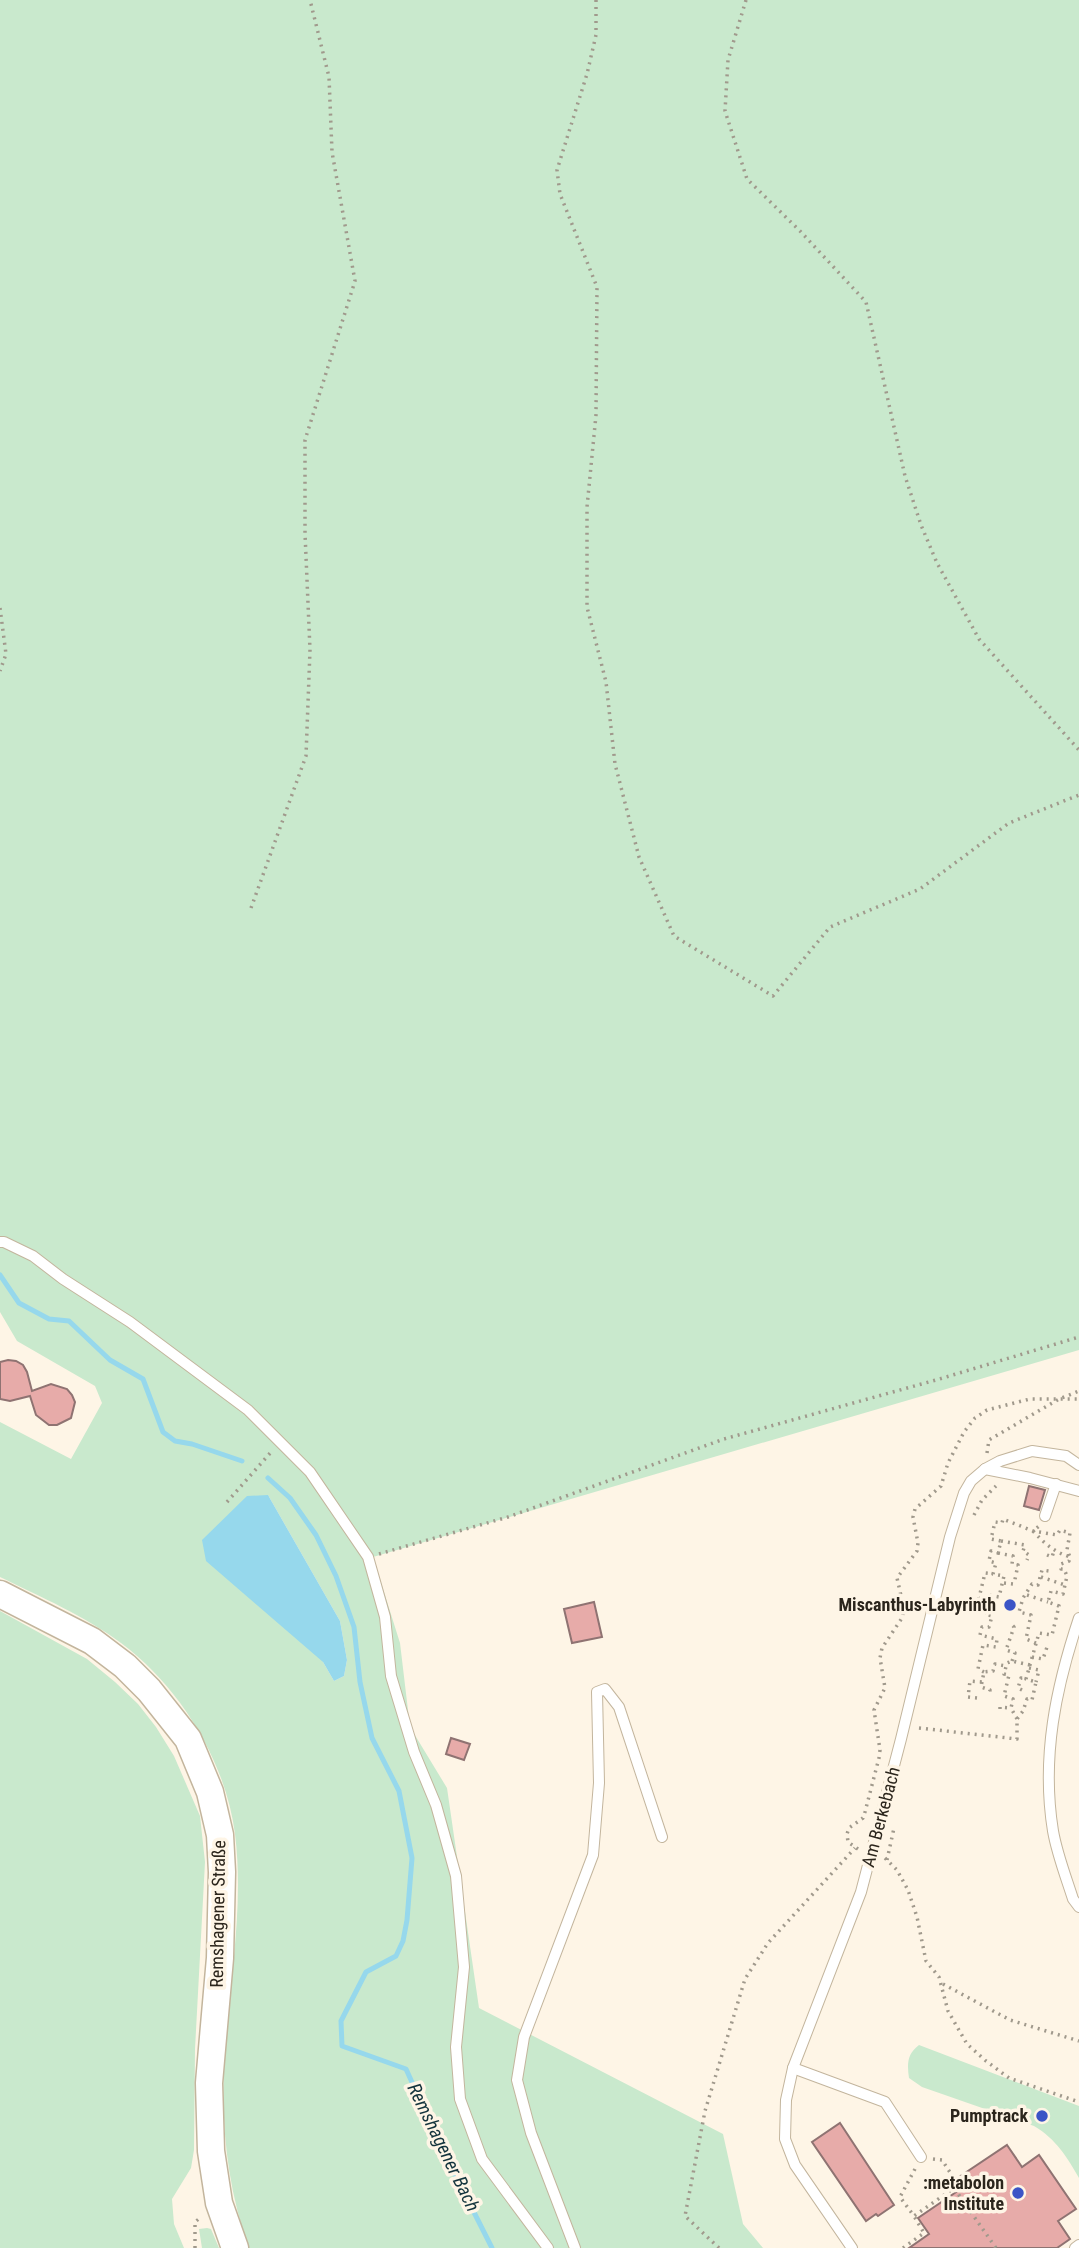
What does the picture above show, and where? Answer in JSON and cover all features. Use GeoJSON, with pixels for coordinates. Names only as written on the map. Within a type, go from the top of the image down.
{"type":"FeatureCollection","features":[{"type":"Feature","properties":{"kind":"main road","name":"Remshagener Straße"},"geometry":{"type":"LineString","coordinates":[[0,1594],[92,1641],[125,1666],[149,1690],[188,1739],[210,1791],[220,1835],[222,1872],[220,1958],[209,2082],[211,2151],[219,2203],[234,2248]]}},
{"type":"Feature","properties":{"kind":"lane"},"geometry":{"type":"LineString","coordinates":[[0,1242],[33,1256],[63,1279],[130,1322],[248,1410],[310,1472],[368,1557],[385,1617],[391,1676],[414,1752],[436,1805],[456,1876],[464,1967],[456,2047],[460,2099],[482,2159],[548,2248]]}},
{"type":"Feature","properties":{"kind":"lane","name":"Am Berkebach"},"geometry":{"type":"LineString","coordinates":[[852,2248],[795,2165],[785,2139],[786,2100],[793,2068],[861,1892],[954,1522],[964,1493],[971,1481],[985,1469],[1000,1461],[1032,1451],[1066,1456],[1079,1465]]}},
{"type":"Feature","properties":{"kind":"lane"},"geometry":{"type":"LineString","coordinates":[[985,1469],[1079,1491]]}},
{"type":"Feature","properties":{"kind":"lane"},"geometry":{"type":"LineString","coordinates":[[1045,1516],[1056,1484]]}},
{"type":"Feature","properties":{"kind":"lane"},"geometry":{"type":"LineString","coordinates":[[1079,1618],[1059,1684],[1053,1720],[1049,1782],[1054,1834],[1073,1899],[1079,1907]]}},
{"type":"Feature","properties":{"kind":"lane"},"geometry":{"type":"LineString","coordinates":[[575,2248],[531,2133],[517,2080],[524,2036],[593,1855],[599,1783],[597,1692],[605,1689],[619,1707],[662,1837]]}},
{"type":"Feature","properties":{"kind":"lane"},"geometry":{"type":"LineString","coordinates":[[793,2068],[885,2102],[921,2157]]}},
{"type":"Feature","properties":{"kind":"lane"},"geometry":{"type":"LineString","coordinates":[[1075,2248],[1079,2245]]}},
{"type":"Feature","properties":{"kind":"path"},"geometry":{"type":"LineString","coordinates":[[251,908],[306,756],[310,650],[305,533],[305,440],[355,281],[332,152],[329,76],[310,0]]}},
{"type":"Feature","properties":{"kind":"path"},"geometry":{"type":"LineString","coordinates":[[596,0],[596,35],[587,74],[557,170],[560,194],[597,287],[596,415],[587,508],[587,607],[606,682],[615,764],[635,844],[674,936],[773,996],[830,927],[920,889],[1009,823],[1079,795]]}},
{"type":"Feature","properties":{"kind":"path"},"geometry":{"type":"LineString","coordinates":[[746,0],[727,60],[724,111],[747,179],[866,302],[905,476],[937,563],[979,639],[1079,750]]}},
{"type":"Feature","properties":{"kind":"path"},"geometry":{"type":"LineString","coordinates":[[0,608],[6,654],[0,671]]}},
{"type":"Feature","properties":{"kind":"path"},"geometry":{"type":"LineString","coordinates":[[368,1557],[508,1517],[724,1439],[1079,1337]]}},
{"type":"Feature","properties":{"kind":"path"},"geometry":{"type":"LineString","coordinates":[[985,1469],[989,1440],[1059,1399],[1079,1391]]}},
{"type":"Feature","properties":{"kind":"path"},"geometry":{"type":"LineString","coordinates":[[1079,1399],[1030,1399],[987,1410],[975,1418],[964,1432],[948,1463],[941,1486],[915,1509],[913,1517],[917,1551],[897,1578],[904,1609],[902,1618],[881,1648],[885,1688],[874,1710],[880,1750],[877,1766],[863,1818],[849,1828],[847,1834],[848,1842],[855,1848],[887,1860],[897,1870],[908,1890],[917,1917],[926,1961],[943,1984],[948,2011],[967,2044],[1009,2078],[1079,2102]]}},
{"type":"Feature","properties":{"kind":"path"},"geometry":{"type":"LineString","coordinates":[[227,1502],[281,1441]]}},
{"type":"Feature","properties":{"kind":"path"},"geometry":{"type":"LineString","coordinates":[[971,1522],[982,1500],[995,1486],[1012,1485],[1025,1489],[1030,1478]]}},
{"type":"Feature","properties":{"kind":"path"},"geometry":{"type":"LineString","coordinates":[[1033,1531],[1045,1516]]}},
{"type":"Feature","properties":{"kind":"path"},"geometry":{"type":"LineString","coordinates":[[1027,1560],[1029,1555],[1023,1551],[1025,1545],[991,1539],[995,1522],[1002,1523],[1003,1519],[1033,1531],[1057,1535],[1060,1530],[1070,1533],[1067,1550],[1070,1557]]}},
{"type":"Feature","properties":{"kind":"path"},"geometry":{"type":"LineString","coordinates":[[1033,1531],[1054,1551],[1070,1557]]}},
{"type":"Feature","properties":{"kind":"path"},"geometry":{"type":"LineString","coordinates":[[999,1553],[1001,1541]]}},
{"type":"Feature","properties":{"kind":"path"},"geometry":{"type":"LineString","coordinates":[[993,1574],[996,1563],[989,1561],[991,1551],[1013,1556],[1012,1564],[1018,1566],[1014,1586],[1004,1583]]}},
{"type":"Feature","properties":{"kind":"path"},"geometry":{"type":"LineString","coordinates":[[1047,1555],[1052,1557],[1054,1551]]}},
{"type":"Feature","properties":{"kind":"path"},"geometry":{"type":"LineString","coordinates":[[1048,1602],[1051,1591],[1063,1594],[1068,1576],[1065,1569],[1061,1569],[1061,1564],[1069,1561],[1070,1557]]}},
{"type":"Feature","properties":{"kind":"path"},"geometry":{"type":"LineString","coordinates":[[1036,1643],[1026,1639],[1031,1615],[1019,1612],[1032,1584],[1038,1585],[1042,1570],[1049,1571],[1050,1567]]}},
{"type":"Feature","properties":{"kind":"path"},"geometry":{"type":"LineString","coordinates":[[987,1601],[979,1598],[985,1573],[1004,1576],[999,1597],[988,1595],[987,1601],[984,1614],[992,1616],[989,1627],[982,1627],[980,1635],[1009,1642]]}},
{"type":"Feature","properties":{"kind":"path"},"geometry":{"type":"LineString","coordinates":[[1041,1577],[1065,1585]]}},
{"type":"Feature","properties":{"kind":"path"},"geometry":{"type":"LineString","coordinates":[[1026,1595],[1059,1606],[1052,1635],[1039,1633],[1026,1679]]}},
{"type":"Feature","properties":{"kind":"path"},"geometry":{"type":"LineString","coordinates":[[1008,1599],[1007,1604],[1020,1608]]}},
{"type":"Feature","properties":{"kind":"path"},"geometry":{"type":"LineString","coordinates":[[1012,1625],[1014,1627],[1006,1650],[1015,1653],[1012,1661]]}},
{"type":"Feature","properties":{"kind":"path"},"geometry":{"type":"LineString","coordinates":[[998,1639],[996,1647],[983,1645],[978,1670],[993,1671],[995,1664],[1006,1666]]}},
{"type":"Feature","properties":{"kind":"path"},"geometry":{"type":"LineString","coordinates":[[1032,1657],[1043,1659],[1047,1647]]}},
{"type":"Feature","properties":{"kind":"path"},"geometry":{"type":"LineString","coordinates":[[919,1728],[1017,1739],[1017,1719],[1011,1708],[1013,1699],[1004,1696],[1009,1675],[1004,1674],[1007,1663],[1012,1661],[1040,1670],[1032,1700],[1027,1699],[1023,1712],[1017,1719]]}},
{"type":"Feature","properties":{"kind":"path"},"geometry":{"type":"LineString","coordinates":[[984,1672],[981,1687],[990,1690],[989,1696]]}},
{"type":"Feature","properties":{"kind":"path"},"geometry":{"type":"LineString","coordinates":[[1022,1690],[1018,1689],[1021,1678],[1037,1682]]}},
{"type":"Feature","properties":{"kind":"path"},"geometry":{"type":"LineString","coordinates":[[977,1698],[968,1697],[970,1681],[982,1682]]}},
{"type":"Feature","properties":{"kind":"path"},"geometry":{"type":"LineString","coordinates":[[1000,1709],[1011,1708]]}},
{"type":"Feature","properties":{"kind":"path"},"geometry":{"type":"LineString","coordinates":[[917,1739],[920,1722]]}},
{"type":"Feature","properties":{"kind":"path"},"geometry":{"type":"LineString","coordinates":[[887,1860],[895,1827]]}},
{"type":"Feature","properties":{"kind":"path"},"geometry":{"type":"LineString","coordinates":[[719,2248],[685,2216],[705,2111],[745,1979],[768,1943],[855,1848]]}},
{"type":"Feature","properties":{"kind":"path"},"geometry":{"type":"LineString","coordinates":[[943,1984],[1010,2020],[1079,2041]]}},
{"type":"Feature","properties":{"kind":"path"},"geometry":{"type":"LineString","coordinates":[[903,2248],[925,2233],[900,2197],[921,2157],[942,2160],[955,2180],[954,2188],[996,2248]]}},
{"type":"Feature","properties":{"kind":"path"},"geometry":{"type":"LineString","coordinates":[[914,2217],[954,2188]]}},
{"type":"Feature","properties":{"kind":"green space"},"geometry":{"type":"Polygon","coordinates":[[[0,0],[1079,0],[1079,1350],[373,1557],[400,1643],[410,1727],[447,1788],[479,2008],[723,2134],[743,2224],[763,2248],[249,2248],[235,2200],[224,2125],[225,2050],[238,1888],[235,1834],[230,1807],[222,1779],[196,1727],[162,1681],[142,1661],[93,1624],[0,1577],[0,1422],[71,1459],[102,1403],[95,1386],[17,1341],[0,1312],[0,0]],[[268,1495],[323,1662],[334,1681],[344,1676],[347,1660],[340,1621],[268,1495]]]}},
{"type":"Feature","properties":{"kind":"green space"},"geometry":{"type":"Polygon","coordinates":[[[0,1611],[87,1659],[138,1704],[174,1756],[200,1816],[205,1862],[195,2049],[194,2150],[191,2168],[172,2199],[174,2224],[184,2248],[0,2248],[0,1611]]]}},
{"type":"Feature","properties":{"kind":"green space","name":"Pumptrack"},"geometry":{"type":"Polygon","coordinates":[[[919,2045],[1079,2106],[1079,2178],[1055,2143],[1034,2126],[922,2087],[909,2078],[909,2060],[919,2045]]]}},
{"type":"Feature","properties":{"kind":"green space"},"geometry":{"type":"Polygon","coordinates":[[[199,2229],[211,2229],[219,2248],[202,2248],[199,2229]]]}},
{"type":"Feature","properties":{"kind":"water"},"geometry":{"type":"Polygon","coordinates":[[[268,1495],[340,1621],[347,1660],[344,1676],[334,1681],[323,1662],[206,1561],[202,1540],[247,1496],[268,1495]]]}},
{"type":"Feature","properties":{"kind":"building"},"geometry":{"type":"Polygon","coordinates":[[[8,1360],[23,1365],[32,1391],[51,1384],[67,1389],[75,1402],[71,1418],[57,1425],[49,1425],[36,1415],[30,1396],[10,1401],[0,1399],[0,1362],[8,1360]]]}},
{"type":"Feature","properties":{"kind":"building"},"geometry":{"type":"Polygon","coordinates":[[[1029,1486],[1045,1490],[1039,1510],[1024,1506],[1029,1486]]]}},
{"type":"Feature","properties":{"kind":"building"},"geometry":{"type":"Polygon","coordinates":[[[594,1602],[602,1637],[572,1643],[564,1609],[594,1602]]]}},
{"type":"Feature","properties":{"kind":"building"},"geometry":{"type":"Polygon","coordinates":[[[451,1738],[470,1744],[464,1760],[446,1754],[451,1738]]]}},
{"type":"Feature","properties":{"kind":"building"},"geometry":{"type":"Polygon","coordinates":[[[840,2123],[894,2205],[866,2221],[812,2142],[840,2123]]]}},
{"type":"Feature","properties":{"kind":"building","name":":metabolon Institute"},"geometry":{"type":"Polygon","coordinates":[[[1007,2145],[1022,2167],[1039,2155],[1076,2209],[1058,2221],[1070,2239],[1057,2248],[909,2248],[929,2234],[918,2218],[965,2186],[959,2177],[1007,2145]]]}},
{"type":"Feature","properties":{"kind":"waterway","name":"Remshagener Bach"},"geometry":{"type":"LineString","coordinates":[[0,1275],[19,1303],[49,1319],[69,1321],[110,1360],[143,1379],[163,1432],[175,1441],[242,1461]]}},
{"type":"Feature","properties":{"kind":"waterway","name":"Remshagener Bach"},"geometry":{"type":"LineString","coordinates":[[268,1478],[290,1498],[316,1535],[336,1576],[354,1627],[360,1682],[372,1738],[399,1791],[412,1858],[403,1941],[396,1956],[366,1972],[341,2021],[342,2046],[406,2069],[444,2153],[492,2248]]}},
{"type":"Feature","properties":{"kind":"place","name":"Miscanthus-Labyrinth"},"geometry":{"type":"Point","coordinates":[1010,1605]}},
{"type":"Feature","properties":{"kind":"place","name":"Pumptrack"},"geometry":{"type":"Point","coordinates":[1042,2116]}},
{"type":"Feature","properties":{"kind":"place","name":":metabolon Institute"},"geometry":{"type":"Point","coordinates":[1018,2193]}}]}
